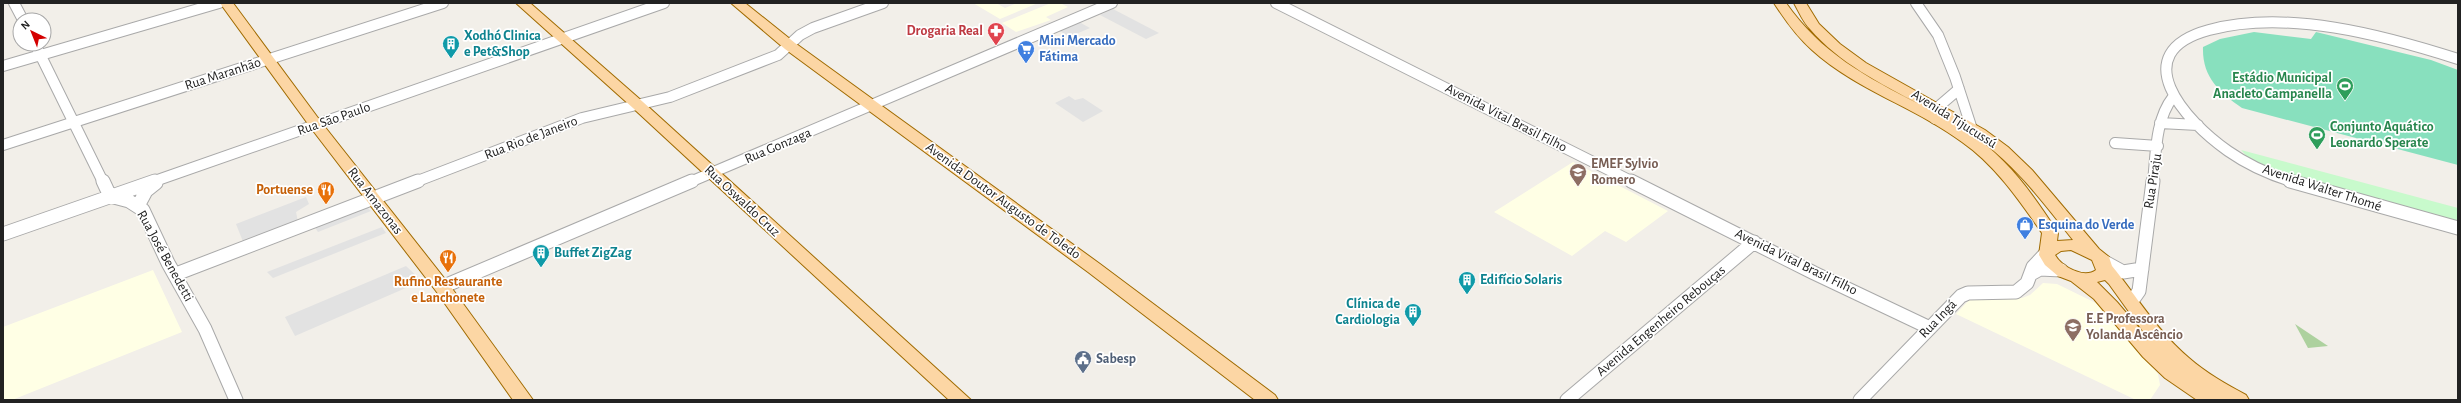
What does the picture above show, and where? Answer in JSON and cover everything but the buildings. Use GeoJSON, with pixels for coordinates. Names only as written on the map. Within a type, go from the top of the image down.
{"type":"FeatureCollection","features":[{"type":"Feature","properties":{"kind":"main road","name":"Rua Amazonas"},"geometry":{"type":"LineString","coordinates":[[226,3],[316,125],[442,288],[522,400]]}},
{"type":"Feature","properties":{"kind":"main road","name":"Rua Oswaldo Cruz"},"geometry":{"type":"LineString","coordinates":[[522,3],[561,40],[638,106],[961,400]]}},
{"type":"Feature","properties":{"kind":"main road","name":"Avenida Doutor Augusto de Toledo"},"geometry":{"type":"LineString","coordinates":[[737,3],[790,46],[1268,400]]}},
{"type":"Feature","properties":{"kind":"main road","name":"Avenida Tijucussú"},"geometry":{"type":"LineString","coordinates":[[1780,3],[1803,34],[1828,56],[1865,80],[1936,113]]}},
{"type":"Feature","properties":{"kind":"main road","name":"Avenida Tijucussú"},"geometry":{"type":"LineString","coordinates":[[1800,3],[1805,14],[1819,31],[1844,52],[1936,113],[2011,157],[2101,261],[2165,346],[2198,376],[2239,400]]}},
{"type":"Feature","properties":{"kind":"main road","name":"Avenida Tijucussú"},"geometry":{"type":"LineString","coordinates":[[1969,132],[2027,200],[2050,233],[2049,250],[2051,262],[2096,290],[2160,363],[2186,384],[2213,400]]}},
{"type":"Feature","properties":{"kind":"main road"},"geometry":{"type":"LineString","coordinates":[[2049,250],[2066,245],[2101,261],[2104,274],[2096,278],[2068,273]]}},
{"type":"Feature","properties":{"kind":"street"},"geometry":{"type":"LineString","coordinates":[[14,3],[19,12]]}},
{"type":"Feature","properties":{"kind":"street"},"geometry":{"type":"LineString","coordinates":[[3,66],[219,3]]}},
{"type":"Feature","properties":{"kind":"street","name":"Rua Maranhão"},"geometry":{"type":"LineString","coordinates":[[3,145],[443,3]]}},
{"type":"Feature","properties":{"kind":"street","name":"Rua São Paulo"},"geometry":{"type":"LineString","coordinates":[[3,234],[664,3]]}},
{"type":"Feature","properties":{"kind":"street","name":"Rua Rio de Janeiro"},"geometry":{"type":"LineString","coordinates":[[176,274],[582,118],[638,106],[693,89],[778,55],[790,46],[798,37],[810,30],[883,3]]}},
{"type":"Feature","properties":{"kind":"street","name":"Rua Gonzaga"},"geometry":{"type":"LineString","coordinates":[[442,288],[873,106],[1112,3]]}},
{"type":"Feature","properties":{"kind":"street","name":"Avenida Vital Brasil Filho"},"geometry":{"type":"LineString","coordinates":[[1276,3],[1754,242],[1930,328]]}},
{"type":"Feature","properties":{"kind":"street"},"geometry":{"type":"LineString","coordinates":[[1916,3],[1938,35],[1959,90],[1969,132]]}},
{"type":"Feature","properties":{"kind":"street","name":"Avenida Walter Thomé"},"geometry":{"type":"LineString","coordinates":[[2458,59],[2391,39],[2334,28],[2301,23],[2240,24],[2197,34],[2176,45],[2166,57],[2164,72],[2173,97],[2198,125],[2240,159],[2280,178],[2458,228]]}},
{"type":"Feature","properties":{"kind":"street"},"geometry":{"type":"LineString","coordinates":[[39,52],[72,123],[110,196]]}},
{"type":"Feature","properties":{"kind":"street"},"geometry":{"type":"LineString","coordinates":[[1936,113],[1959,90]]}},
{"type":"Feature","properties":{"kind":"street","name":"Rua Piraju"},"geometry":{"type":"LineString","coordinates":[[2132,301],[2139,291],[2160,123],[2165,107],[2173,97]]}},
{"type":"Feature","properties":{"kind":"street"},"geometry":{"type":"LineString","coordinates":[[2160,123],[2198,125]]}},
{"type":"Feature","properties":{"kind":"street"},"geometry":{"type":"LineString","coordinates":[[2115,144],[2158,146]]}},
{"type":"Feature","properties":{"kind":"street"},"geometry":{"type":"LineString","coordinates":[[138,206],[146,191],[165,177]]}},
{"type":"Feature","properties":{"kind":"street","name":"Rua José Benedetti"},"geometry":{"type":"LineString","coordinates":[[110,196],[138,206],[143,210],[168,262],[176,274],[205,329],[236,400]]}},
{"type":"Feature","properties":{"kind":"street","name":"Avenida Engenheiro Rebouças"},"geometry":{"type":"LineString","coordinates":[[1567,400],[1754,242]]}},
{"type":"Feature","properties":{"kind":"street","name":"Rua Ingá"},"geometry":{"type":"LineString","coordinates":[[1860,400],[1961,296],[1968,293],[2016,292],[2022,288],[2031,274],[2036,262],[2049,250]]}},
{"type":"Feature","properties":{"kind":"street"},"geometry":{"type":"LineString","coordinates":[[2101,261],[2123,272],[2142,268]]}},
{"type":"Feature","properties":{"kind":"street"},"geometry":{"type":"LineString","coordinates":[[2031,274],[2040,269],[2068,273]]}},
{"type":"Feature","properties":{"kind":"shaded area"},"geometry":{"type":"Polygon","coordinates":[[[973,3],[996,3],[1005,8],[1017,3],[1038,3],[1000,19],[973,3]]]}},
{"type":"Feature","properties":{"kind":"shaded area"},"geometry":{"type":"Polygon","coordinates":[[[1051,3],[1060,3],[1068,7],[1046,17],[1051,20],[1016,32],[1002,23],[1051,3]]]}},
{"type":"Feature","properties":{"kind":"shaded area"},"geometry":{"type":"Polygon","coordinates":[[[1113,9],[1159,33],[1146,39],[1100,15],[1113,9]]]}},
{"type":"Feature","properties":{"kind":"shaded area"},"geometry":{"type":"Polygon","coordinates":[[[1079,22],[1090,28],[1069,37],[1060,31],[1079,22]]]}},
{"type":"Feature","properties":{"kind":"shaded area"},"geometry":{"type":"Polygon","coordinates":[[[1069,96],[1075,100],[1083,98],[1103,111],[1083,122],[1055,103],[1069,96]]]}},
{"type":"Feature","properties":{"kind":"shaded area","name":"EMEF Sylvio Romero"},"geometry":{"type":"Polygon","coordinates":[[[1573,162],[1668,211],[1626,242],[1605,231],[1572,256],[1494,212],[1573,162]]]}},
{"type":"Feature","properties":{"kind":"shaded area"},"geometry":{"type":"Polygon","coordinates":[[[306,197],[309,204],[296,212],[298,222],[244,244],[236,224],[306,197]]]}},
{"type":"Feature","properties":{"kind":"shaded area"},"geometry":{"type":"Polygon","coordinates":[[[366,206],[371,211],[318,232],[314,226],[366,206]]]}},
{"type":"Feature","properties":{"kind":"shaded area"},"geometry":{"type":"Polygon","coordinates":[[[382,227],[386,233],[273,278],[267,272],[382,227]]]}},
{"type":"Feature","properties":{"kind":"shaded area"},"geometry":{"type":"Polygon","coordinates":[[[406,266],[422,281],[295,336],[285,317],[406,266]]]}},
{"type":"Feature","properties":{"kind":"shaded area"},"geometry":{"type":"Polygon","coordinates":[[[153,270],[182,332],[12,400],[3,400],[3,327],[153,270]]]}},
{"type":"Feature","properties":{"kind":"shaded area","name":"E.E Professora Yolanda Ascêncio"},"geometry":{"type":"Polygon","coordinates":[[[2043,283],[2057,284],[2102,306],[2158,374],[2160,385],[2150,400],[2136,400],[1956,314],[1970,299],[2022,298],[2030,295],[2043,283]]]}},
{"type":"Feature","properties":{"kind":"green space","name":"Estádio Municipal Anacleto Campanella"},"geometry":{"type":"Polygon","coordinates":[[[2254,32],[2311,39],[2316,32],[2431,60],[2458,70],[2458,165],[2242,108],[2219,90],[2214,83],[2205,67],[2203,47],[2220,39],[2254,32]]]}},
{"type":"Feature","properties":{"kind":"green space"},"geometry":{"type":"Polygon","coordinates":[[[2241,150],[2458,208],[2458,225],[2277,174],[2251,161],[2241,150]]]}},
{"type":"Feature","properties":{"kind":"green space"},"geometry":{"type":"Polygon","coordinates":[[[2295,324],[2328,346],[2308,348],[2295,324]]]}},
{"type":"Feature","properties":{"kind":"place","name":"Drogaria Real"},"geometry":{"type":"Point","coordinates":[996,46]}},
{"type":"Feature","properties":{"kind":"place","name":"Xodhó Clinica e Pet&Shop"},"geometry":{"type":"Point","coordinates":[451,59]}},
{"type":"Feature","properties":{"kind":"place","name":"Mini Mercado Fátima"},"geometry":{"type":"Point","coordinates":[1026,64]}},
{"type":"Feature","properties":{"kind":"place","name":"Estádio Municipal Anacleto Campanella"},"geometry":{"type":"Point","coordinates":[2345,101]}},
{"type":"Feature","properties":{"kind":"place","name":"Conjunto Aquático Leonardo Sperate"},"geometry":{"type":"Point","coordinates":[2317,150]}},
{"type":"Feature","properties":{"kind":"place","name":"EMEF Sylvio Romero"},"geometry":{"type":"Point","coordinates":[1578,187]}},
{"type":"Feature","properties":{"kind":"place","name":"Portuense"},"geometry":{"type":"Point","coordinates":[326,205]}},
{"type":"Feature","properties":{"kind":"place","name":"Esquina do Verde"},"geometry":{"type":"Point","coordinates":[2025,240]}},
{"type":"Feature","properties":{"kind":"place","name":"Buffet ZigZag"},"geometry":{"type":"Point","coordinates":[541,268]}},
{"type":"Feature","properties":{"kind":"place","name":"Rufino Restaurante e Lanchonete"},"geometry":{"type":"Point","coordinates":[448,273]}},
{"type":"Feature","properties":{"kind":"place","name":"Edifício Solaris"},"geometry":{"type":"Point","coordinates":[1467,295]}},
{"type":"Feature","properties":{"kind":"place","name":"Clínica de Cardiologia"},"geometry":{"type":"Point","coordinates":[1413,327]}},
{"type":"Feature","properties":{"kind":"place","name":"E.E Professora Yolanda Ascêncio"},"geometry":{"type":"Point","coordinates":[2073,342]}},
{"type":"Feature","properties":{"kind":"place","name":"Sabesp"},"geometry":{"type":"Point","coordinates":[1083,374]}}]}
